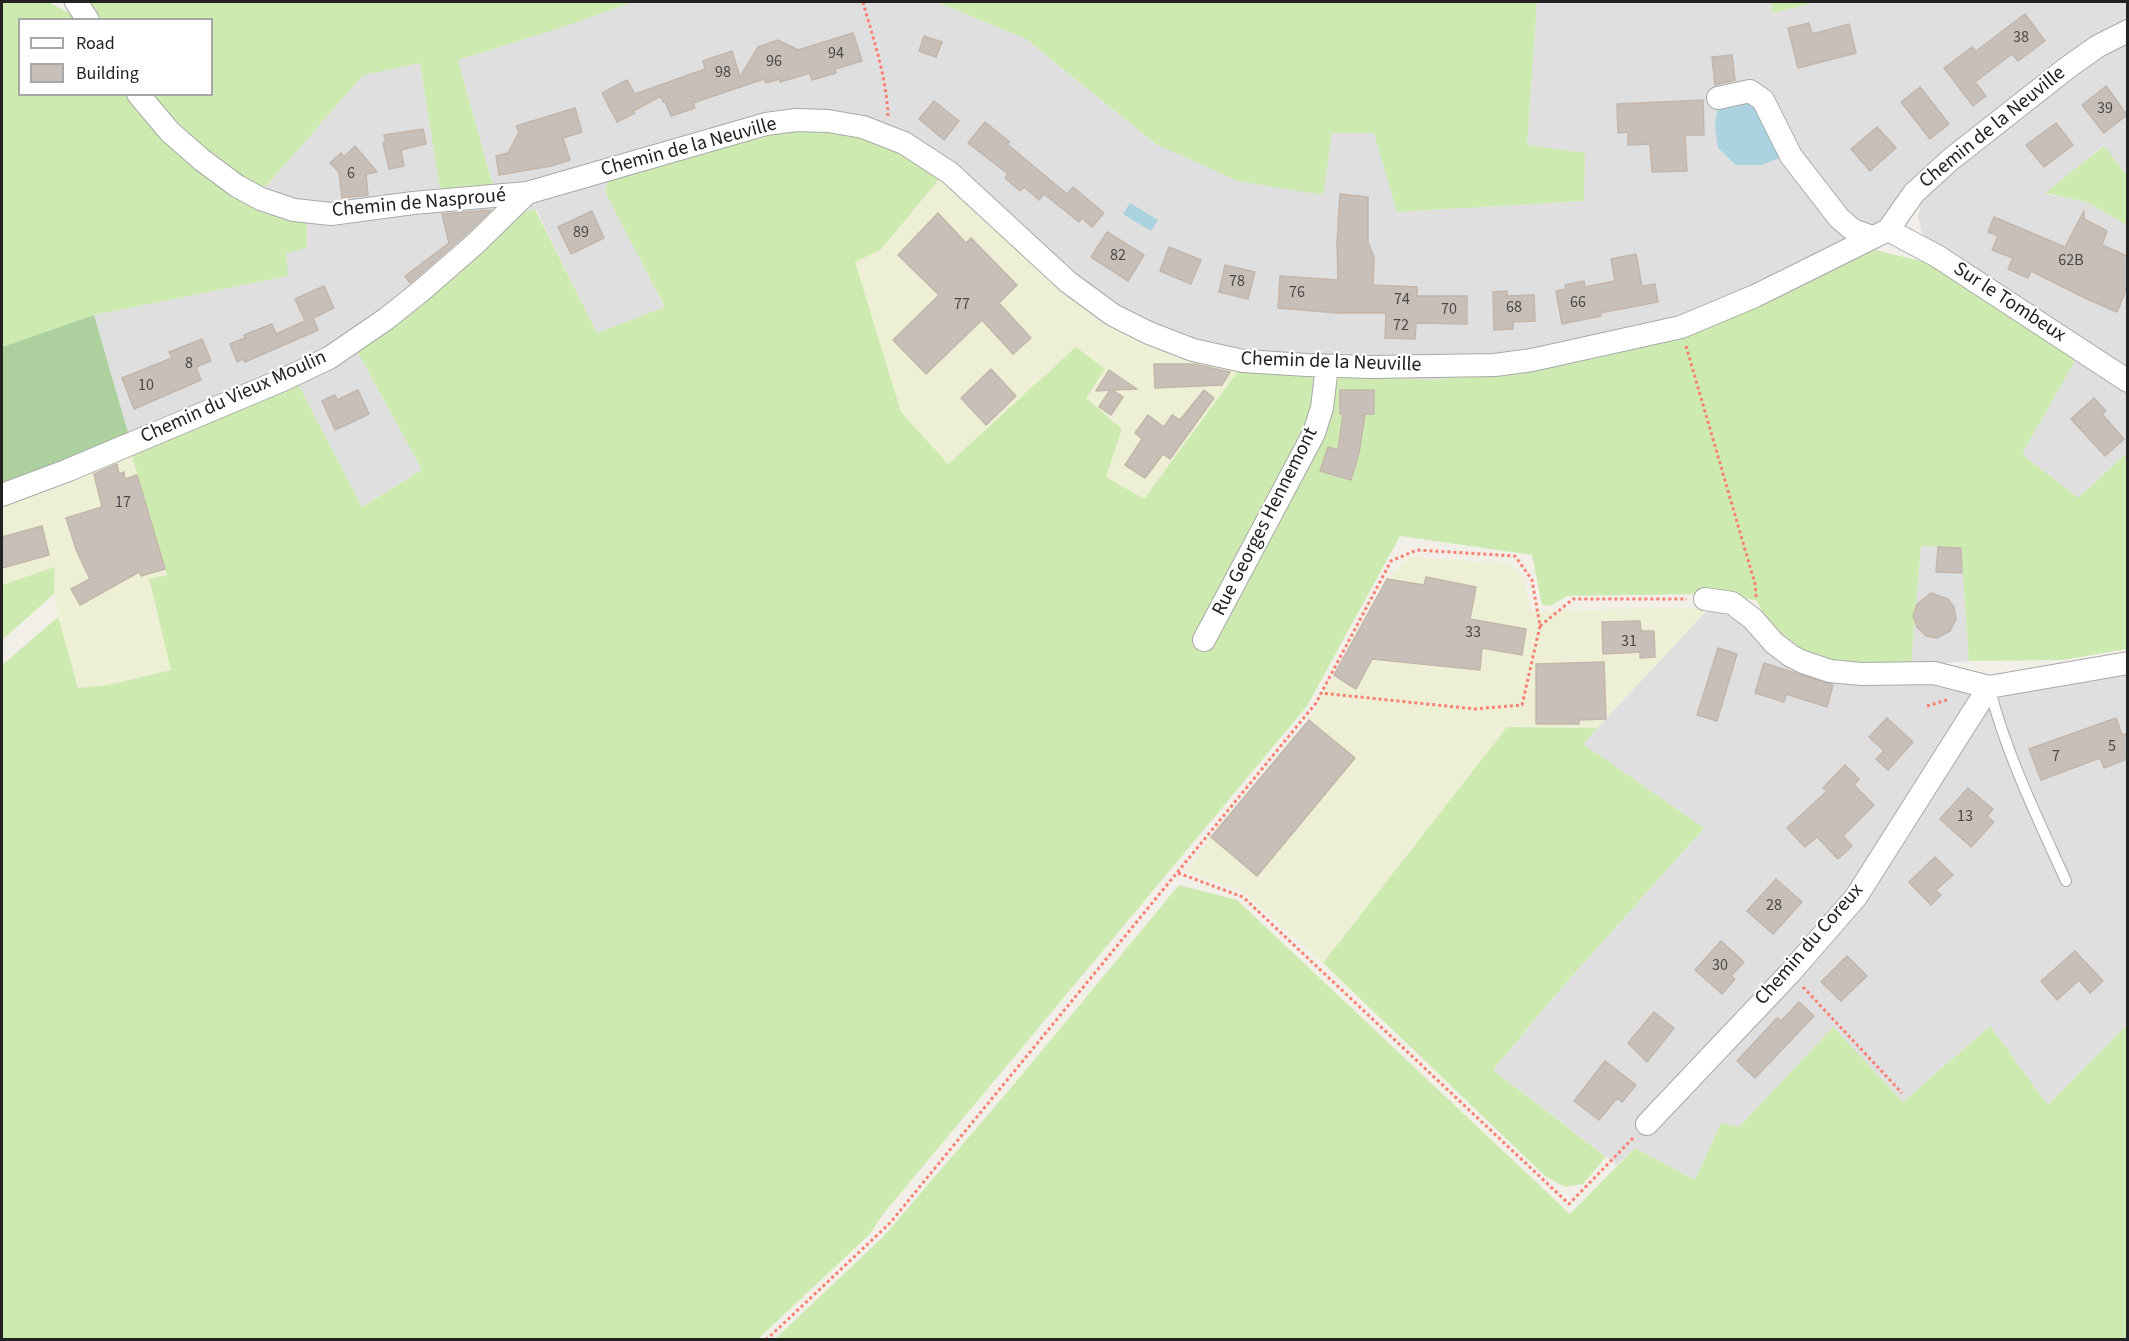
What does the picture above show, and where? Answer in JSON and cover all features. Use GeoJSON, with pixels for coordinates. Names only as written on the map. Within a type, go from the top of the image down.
{"type":"FeatureCollection","features":[{"type":"Feature","properties":{"kind":"street"},"geometry":{"type":"LineString","coordinates":[[76,2],[87,18]]}},
{"type":"Feature","properties":{"kind":"street","name":"Chemin de la Neuville"},"geometry":{"type":"LineString","coordinates":[[527,194],[766,124],[796,120],[828,121],[863,127],[904,143],[950,173],[1068,282],[1113,315],[1149,333],[1193,350],[1243,361],[1327,366],[1495,365],[1533,360],[1681,327],[1755,296],[1880,233],[1914,193],[1950,160],[2067,68],[2098,46],[2127,31]]}},
{"type":"Feature","properties":{"kind":"street"},"geometry":{"type":"LineString","coordinates":[[1718,98],[1750,91],[1763,100],[1791,156],[1839,219],[1853,230],[1880,233]]}},
{"type":"Feature","properties":{"kind":"street","name":"Chemin de Nasproué"},"geometry":{"type":"LineString","coordinates":[[140,96],[170,132],[237,186],[261,199],[294,210],[331,214],[412,203],[527,194]]}},
{"type":"Feature","properties":{"kind":"street","name":"Chemin du Vieux Moulin"},"geometry":{"type":"LineString","coordinates":[[2,495],[88,462],[285,379],[329,358],[386,319],[421,291],[527,194]]}},
{"type":"Feature","properties":{"kind":"street","name":"Sur le Tombeux"},"geometry":{"type":"LineString","coordinates":[[1880,233],[1937,256],[2127,381]]}},
{"type":"Feature","properties":{"kind":"street","name":"Rue Georges Hennemont"},"geometry":{"type":"LineString","coordinates":[[1204,640],[1314,433],[1322,408],[1327,366]]}},
{"type":"Feature","properties":{"kind":"street"},"geometry":{"type":"LineString","coordinates":[[1705,599],[1731,603],[1753,619],[1774,643],[1791,656],[1830,671],[1862,674],[1934,673],[1989,687],[2127,663]]}},
{"type":"Feature","properties":{"kind":"street","name":"Chemin du Coreux"},"geometry":{"type":"LineString","coordinates":[[1647,1124],[1790,973],[1856,897],[1989,687]]}},
{"type":"Feature","properties":{"kind":"lane"},"geometry":{"type":"LineString","coordinates":[[1989,687],[2001,729],[2066,882]]}},
{"type":"Feature","properties":{"kind":"path"},"geometry":{"type":"LineString","coordinates":[[863,2],[888,105],[889,136]]}},
{"type":"Feature","properties":{"kind":"path"},"geometry":{"type":"LineString","coordinates":[[1681,327],[1755,584],[1756,608],[1753,619]]}},
{"type":"Feature","properties":{"kind":"path"},"geometry":{"type":"LineString","coordinates":[[766,1340],[890,1223],[1309,711],[1321,693],[1391,561],[1417,550],[1515,556],[1532,580],[1540,627],[1522,705],[1475,709],[1321,693]]}},
{"type":"Feature","properties":{"kind":"path"},"geometry":{"type":"LineString","coordinates":[[1540,627],[1573,599],[1705,599]]}},
{"type":"Feature","properties":{"kind":"path"},"geometry":{"type":"LineString","coordinates":[[1178,873],[1243,897],[1569,1204],[1647,1124]]}},
{"type":"Feature","properties":{"kind":"path"},"geometry":{"type":"LineString","coordinates":[[1790,973],[1902,1093]]}},
{"type":"Feature","properties":{"kind":"shaded area"},"geometry":{"type":"Polygon","coordinates":[[[633,2],[937,2],[1026,39],[1156,144],[1332,133],[1375,133],[1398,212],[1584,201],[1527,145],[1537,2],[1771,2],[1772,13],[1817,2],[2127,2],[2127,176],[2103,146],[2046,194],[2087,202],[2127,225],[2128,362],[2125,367],[1923,236],[1918,217],[1922,198],[1876,250],[1577,360],[1432,380],[1238,371],[1151,347],[1108,325],[606,192],[665,308],[597,333],[536,209],[518,215],[410,315],[355,347],[422,470],[361,507],[297,382],[132,448],[94,315],[288,276],[261,192],[363,74],[420,63],[440,189],[493,185],[458,60],[633,2]]]}},
{"type":"Feature","properties":{"kind":"shaded area"},"geometry":{"type":"Polygon","coordinates":[[[2076,359],[2127,393],[2127,453],[2078,498],[2022,454],[2076,359]]]}},
{"type":"Feature","properties":{"kind":"shaded area"},"geometry":{"type":"Polygon","coordinates":[[[1921,546],[1961,548],[1969,661],[1911,666],[1921,546]]]}},
{"type":"Feature","properties":{"kind":"shaded area"},"geometry":{"type":"Polygon","coordinates":[[[1710,607],[1917,680],[2127,670],[2127,1025],[2048,1105],[1990,1026],[1903,1102],[1833,1028],[1739,1127],[1721,1124],[1695,1180],[1635,1148],[1617,1165],[1493,1070],[1550,1001],[1704,828],[1582,744],[1710,607]]]}},
{"type":"Feature","properties":{"kind":"green space"},"geometry":{"type":"Polygon","coordinates":[[[2,2],[50,3],[78,18],[18,18],[18,96],[132,96],[181,152],[307,215],[307,248],[286,253],[288,276],[94,315],[2,347],[2,2]]]}},
{"type":"Feature","properties":{"kind":"green space"},"geometry":{"type":"Polygon","coordinates":[[[88,2],[633,2],[458,60],[493,186],[440,189],[420,63],[363,75],[261,192],[228,172],[151,96],[213,96],[213,18],[97,18],[88,2]]]}},
{"type":"Feature","properties":{"kind":"green space"},"geometry":{"type":"Polygon","coordinates":[[[937,2],[1537,2],[1527,145],[1585,153],[1584,201],[1397,212],[1374,133],[1332,133],[1323,195],[1238,181],[1156,144],[1026,39],[937,2]]]}},
{"type":"Feature","properties":{"kind":"green space"},"geometry":{"type":"Polygon","coordinates":[[[1771,2],[1817,2],[1772,13],[1771,2]]]}},
{"type":"Feature","properties":{"kind":"green space"},"geometry":{"type":"Polygon","coordinates":[[[847,129],[894,147],[939,179],[881,249],[855,262],[901,412],[948,464],[1076,347],[1105,369],[1086,398],[1122,429],[1106,477],[1144,499],[1238,371],[1432,380],[1577,360],[1876,250],[1928,263],[2076,359],[2022,454],[2078,498],[2127,453],[2127,649],[2063,660],[1969,661],[1961,548],[1921,546],[1911,666],[1859,666],[1822,661],[1789,647],[1774,632],[1756,600],[1710,594],[1567,596],[1550,606],[1542,605],[1532,555],[1400,536],[1307,706],[884,1213],[869,1235],[758,1339],[2,1339],[2,665],[58,617],[78,688],[108,685],[171,670],[149,579],[167,575],[131,453],[217,420],[297,382],[362,507],[422,470],[355,347],[410,315],[518,215],[535,209],[597,333],[665,307],[605,192],[608,180],[786,130],[847,129]]]}},
{"type":"Feature","properties":{"kind":"green space"},"geometry":{"type":"Polygon","coordinates":[[[2104,146],[2127,176],[2127,225],[2087,202],[2045,193],[2104,146]]]}},
{"type":"Feature","properties":{"kind":"green space"},"geometry":{"type":"Polygon","coordinates":[[[939,179],[1108,325],[1151,347],[1238,371],[1144,499],[1106,478],[1122,429],[1085,398],[1076,348],[948,464],[901,412],[854,262],[881,249],[939,179]]]}},
{"type":"Feature","properties":{"kind":"green space"},"geometry":{"type":"Polygon","coordinates":[[[94,315],[129,436],[2,486],[2,347],[94,315]]]}},
{"type":"Feature","properties":{"kind":"green space"},"geometry":{"type":"Polygon","coordinates":[[[131,453],[167,575],[149,579],[171,670],[108,685],[78,688],[58,617],[54,594],[55,567],[2,585],[2,503],[131,453]]]}},
{"type":"Feature","properties":{"kind":"green space"},"geometry":{"type":"Polygon","coordinates":[[[1410,557],[1510,564],[1523,575],[1531,611],[1710,607],[1597,728],[1507,727],[1323,963],[1240,890],[1186,872],[1211,837],[1309,720],[1387,579],[1410,557]]]}},
{"type":"Feature","properties":{"kind":"green space"},"geometry":{"type":"Polygon","coordinates":[[[55,567],[54,594],[2,640],[2,585],[55,567]]]}},
{"type":"Feature","properties":{"kind":"green space"},"geometry":{"type":"Polygon","coordinates":[[[1507,727],[1597,728],[1583,744],[1704,828],[1550,1001],[1493,1070],[1606,1157],[1583,1184],[1565,1187],[1545,1176],[1323,963],[1507,727]]]}},
{"type":"Feature","properties":{"kind":"green space"},"geometry":{"type":"Polygon","coordinates":[[[1179,885],[1237,900],[1570,1214],[1635,1148],[1695,1180],[1721,1123],[1739,1127],[1833,1027],[1903,1102],[1990,1026],[2048,1105],[2127,1025],[2127,1339],[775,1339],[883,1237],[1010,1089],[1179,885]]]}},
{"type":"Feature","properties":{"kind":"water"},"geometry":{"type":"Polygon","coordinates":[[[1745,99],[1757,106],[1783,157],[1761,165],[1736,165],[1718,148],[1715,126],[1718,106],[1745,99]]]}},
{"type":"Feature","properties":{"kind":"water"},"geometry":{"type":"Polygon","coordinates":[[[1130,203],[1158,220],[1151,231],[1123,214],[1130,203]]]}},
{"type":"Feature","properties":{"kind":"building"},"geometry":{"type":"Polygon","coordinates":[[[2025,14],[2045,41],[2018,61],[2012,54],[1975,82],[1986,96],[1973,106],[1944,68],[1972,47],[1976,51],[2025,14]]]}},
{"type":"Feature","properties":{"kind":"building"},"geometry":{"type":"Polygon","coordinates":[[[1809,23],[1812,34],[1849,24],[1856,53],[1798,68],[1788,28],[1809,23]]]}},
{"type":"Feature","properties":{"kind":"building"},"geometry":{"type":"Polygon","coordinates":[[[853,33],[862,61],[835,69],[836,73],[812,80],[810,73],[780,82],[779,79],[766,83],[764,79],[693,103],[695,108],[671,116],[661,96],[617,122],[602,93],[627,80],[635,94],[705,69],[703,61],[732,51],[740,77],[758,47],[778,40],[798,50],[853,33]]]}},
{"type":"Feature","properties":{"kind":"building"},"geometry":{"type":"Polygon","coordinates":[[[924,36],[942,42],[936,57],[919,51],[924,36]]]}},
{"type":"Feature","properties":{"kind":"building"},"geometry":{"type":"Polygon","coordinates":[[[1732,55],[1735,80],[1715,85],[1712,57],[1732,55]]]}},
{"type":"Feature","properties":{"kind":"building"},"geometry":{"type":"Polygon","coordinates":[[[2106,86],[2127,115],[2104,133],[2082,105],[2106,86]]]}},
{"type":"Feature","properties":{"kind":"building"},"geometry":{"type":"Polygon","coordinates":[[[1920,87],[1949,124],[1930,139],[1901,102],[1920,87]]]}},
{"type":"Feature","properties":{"kind":"building"},"geometry":{"type":"Polygon","coordinates":[[[1703,100],[1704,135],[1685,135],[1687,171],[1652,172],[1650,144],[1628,145],[1628,132],[1618,133],[1617,104],[1703,100]]]}},
{"type":"Feature","properties":{"kind":"building"},"geometry":{"type":"Polygon","coordinates":[[[934,101],[959,121],[944,140],[919,119],[934,101]]]}},
{"type":"Feature","properties":{"kind":"building"},"geometry":{"type":"Polygon","coordinates":[[[575,108],[582,132],[563,138],[570,160],[551,166],[499,175],[496,156],[508,153],[519,132],[516,126],[575,108]]]}},
{"type":"Feature","properties":{"kind":"building"},"geometry":{"type":"Polygon","coordinates":[[[985,122],[1010,142],[1007,144],[1067,194],[1073,187],[1104,213],[1092,227],[1082,218],[1079,222],[1044,194],[1039,200],[1024,187],[1020,191],[1005,178],[1008,174],[968,143],[985,122]]]}},
{"type":"Feature","properties":{"kind":"building"},"geometry":{"type":"Polygon","coordinates":[[[2056,123],[2073,145],[2044,167],[2026,145],[2056,123]]]}},
{"type":"Feature","properties":{"kind":"building"},"geometry":{"type":"Polygon","coordinates":[[[1877,127],[1896,148],[1870,171],[1851,149],[1877,127]]]}},
{"type":"Feature","properties":{"kind":"building"},"geometry":{"type":"Polygon","coordinates":[[[423,129],[426,144],[401,150],[404,166],[389,169],[383,143],[386,142],[384,135],[423,129]]]}},
{"type":"Feature","properties":{"kind":"building"},"geometry":{"type":"Polygon","coordinates":[[[355,146],[377,172],[366,174],[368,195],[342,198],[339,172],[330,163],[341,153],[344,157],[355,146]]]}},
{"type":"Feature","properties":{"kind":"building"},"geometry":{"type":"Polygon","coordinates":[[[1340,194],[1368,197],[1368,243],[1374,257],[1373,285],[1417,287],[1417,296],[1467,296],[1467,324],[1416,323],[1415,339],[1385,338],[1386,313],[1338,313],[1278,308],[1280,276],[1338,280],[1337,243],[1340,194]]]}},
{"type":"Feature","properties":{"kind":"building"},"geometry":{"type":"Polygon","coordinates":[[[491,210],[410,283],[405,276],[449,243],[442,214],[491,210]]]}},
{"type":"Feature","properties":{"kind":"building"},"geometry":{"type":"Polygon","coordinates":[[[592,211],[604,238],[571,254],[558,227],[592,211]]]}},
{"type":"Feature","properties":{"kind":"building"},"geometry":{"type":"Polygon","coordinates":[[[2084,211],[2084,219],[2107,231],[2102,245],[2127,256],[2127,288],[2117,312],[2031,271],[2028,278],[2008,269],[2013,258],[1992,250],[1998,236],[1988,232],[1994,217],[2065,247],[2084,211]]]}},
{"type":"Feature","properties":{"kind":"building"},"geometry":{"type":"Polygon","coordinates":[[[938,213],[966,243],[971,238],[1017,285],[999,303],[1031,338],[1013,354],[982,320],[926,374],[893,340],[939,295],[898,255],[938,213]]]}},
{"type":"Feature","properties":{"kind":"building"},"geometry":{"type":"Polygon","coordinates":[[[1107,232],[1144,255],[1128,281],[1091,257],[1107,232]]]}},
{"type":"Feature","properties":{"kind":"building"},"geometry":{"type":"Polygon","coordinates":[[[1169,247],[1201,260],[1191,284],[1160,271],[1169,247]]]}},
{"type":"Feature","properties":{"kind":"building"},"geometry":{"type":"Polygon","coordinates":[[[1636,254],[1642,286],[1655,284],[1658,302],[1600,313],[1601,316],[1562,324],[1556,291],[1566,289],[1565,285],[1584,281],[1585,287],[1615,281],[1611,259],[1636,254]]]}},
{"type":"Feature","properties":{"kind":"building"},"geometry":{"type":"Polygon","coordinates":[[[1225,265],[1255,272],[1248,299],[1219,292],[1225,265]]]}},
{"type":"Feature","properties":{"kind":"building"},"geometry":{"type":"Polygon","coordinates":[[[324,286],[334,308],[313,318],[318,330],[245,362],[243,359],[237,362],[230,344],[245,338],[244,335],[272,324],[276,334],[305,321],[295,299],[324,286]]]}},
{"type":"Feature","properties":{"kind":"building"},"geometry":{"type":"Polygon","coordinates":[[[1507,291],[1507,296],[1534,295],[1535,321],[1513,322],[1513,329],[1494,330],[1493,292],[1507,291]]]}},
{"type":"Feature","properties":{"kind":"building"},"geometry":{"type":"Polygon","coordinates":[[[202,339],[211,361],[196,367],[201,380],[134,409],[122,378],[172,358],[169,352],[202,339]]]}},
{"type":"Feature","properties":{"kind":"building"},"geometry":{"type":"Polygon","coordinates":[[[1154,364],[1194,364],[1230,372],[1222,385],[1155,388],[1154,364]]]}},
{"type":"Feature","properties":{"kind":"building"},"geometry":{"type":"Polygon","coordinates":[[[991,369],[1016,396],[986,425],[961,398],[991,369]]]}},
{"type":"Feature","properties":{"kind":"building"},"geometry":{"type":"Polygon","coordinates":[[[1109,370],[1137,389],[1112,390],[1123,397],[1111,415],[1099,407],[1110,390],[1096,391],[1109,370]]]}},
{"type":"Feature","properties":{"kind":"building"},"geometry":{"type":"Polygon","coordinates":[[[358,390],[369,414],[335,430],[322,401],[335,395],[337,400],[358,390]]]}},
{"type":"Feature","properties":{"kind":"building"},"geometry":{"type":"Polygon","coordinates":[[[1204,390],[1214,398],[1170,459],[1163,454],[1145,478],[1125,465],[1142,439],[1135,433],[1148,415],[1164,427],[1172,415],[1180,420],[1204,390]]]}},
{"type":"Feature","properties":{"kind":"building"},"geometry":{"type":"Polygon","coordinates":[[[1340,390],[1374,390],[1374,414],[1365,414],[1359,453],[1351,480],[1320,471],[1328,447],[1338,450],[1343,414],[1340,414],[1340,390]]]}},
{"type":"Feature","properties":{"kind":"building"},"geometry":{"type":"Polygon","coordinates":[[[2094,398],[2106,411],[2102,414],[2124,439],[2105,456],[2071,419],[2094,398]]]}},
{"type":"Feature","properties":{"kind":"building"},"geometry":{"type":"Polygon","coordinates":[[[117,464],[119,474],[124,472],[125,479],[137,475],[165,569],[141,576],[139,572],[80,605],[71,589],[90,579],[77,552],[66,518],[102,507],[94,474],[117,464]]]}},
{"type":"Feature","properties":{"kind":"building"},"geometry":{"type":"Polygon","coordinates":[[[42,526],[49,555],[2,568],[2,537],[42,526]]]}},
{"type":"Feature","properties":{"kind":"building"},"geometry":{"type":"Polygon","coordinates":[[[1938,547],[1961,548],[1962,573],[1936,572],[1938,547]]]}},
{"type":"Feature","properties":{"kind":"building"},"geometry":{"type":"Polygon","coordinates":[[[1426,577],[1476,587],[1470,619],[1526,629],[1522,655],[1482,648],[1480,670],[1372,659],[1356,689],[1334,675],[1387,579],[1424,585],[1426,577]]]}},
{"type":"Feature","properties":{"kind":"building"},"geometry":{"type":"Polygon","coordinates":[[[1931,593],[1948,599],[1954,607],[1956,619],[1950,631],[1937,638],[1926,636],[1917,627],[1913,616],[1917,604],[1931,593]]]}},
{"type":"Feature","properties":{"kind":"building"},"geometry":{"type":"Polygon","coordinates":[[[1640,621],[1641,631],[1654,631],[1655,657],[1640,658],[1640,652],[1603,654],[1602,622],[1640,621]]]}},
{"type":"Feature","properties":{"kind":"building"},"geometry":{"type":"Polygon","coordinates":[[[1718,648],[1737,654],[1717,721],[1697,715],[1718,648]]]}},
{"type":"Feature","properties":{"kind":"building"},"geometry":{"type":"Polygon","coordinates":[[[1604,662],[1606,719],[1579,720],[1579,724],[1536,724],[1536,664],[1604,662]]]}},
{"type":"Feature","properties":{"kind":"building"},"geometry":{"type":"Polygon","coordinates":[[[1764,663],[1833,685],[1827,707],[1786,694],[1784,702],[1755,693],[1764,663]]]}},
{"type":"Feature","properties":{"kind":"building"},"geometry":{"type":"Polygon","coordinates":[[[1887,718],[1913,742],[1888,770],[1876,759],[1884,751],[1869,737],[1887,718]]]}},
{"type":"Feature","properties":{"kind":"building"},"geometry":{"type":"Polygon","coordinates":[[[2116,718],[2122,735],[2127,733],[2127,759],[2104,768],[2100,758],[2041,780],[2029,749],[2116,718]]]}},
{"type":"Feature","properties":{"kind":"building"},"geometry":{"type":"Polygon","coordinates":[[[1309,720],[1355,758],[1257,876],[1211,837],[1309,720]]]}},
{"type":"Feature","properties":{"kind":"building"},"geometry":{"type":"Polygon","coordinates":[[[1845,765],[1859,779],[1854,785],[1874,805],[1843,836],[1852,846],[1838,859],[1817,837],[1805,847],[1787,828],[1827,791],[1823,788],[1845,765]]]}},
{"type":"Feature","properties":{"kind":"building"},"geometry":{"type":"Polygon","coordinates":[[[1968,788],[1993,809],[1987,816],[1994,822],[1971,847],[1940,819],[1968,788]]]}},
{"type":"Feature","properties":{"kind":"building"},"geometry":{"type":"Polygon","coordinates":[[[1935,857],[1953,875],[1936,890],[1941,895],[1931,905],[1909,882],[1935,857]]]}},
{"type":"Feature","properties":{"kind":"building"},"geometry":{"type":"Polygon","coordinates":[[[1776,879],[1802,902],[1773,934],[1747,911],[1776,879]]]}},
{"type":"Feature","properties":{"kind":"building"},"geometry":{"type":"Polygon","coordinates":[[[1721,941],[1744,962],[1731,976],[1735,979],[1722,994],[1695,970],[1721,941]]]}},
{"type":"Feature","properties":{"kind":"building"},"geometry":{"type":"Polygon","coordinates":[[[2075,951],[2103,981],[2090,993],[2079,980],[2057,1000],[2041,981],[2075,951]]]}},
{"type":"Feature","properties":{"kind":"building"},"geometry":{"type":"Polygon","coordinates":[[[1847,956],[1867,976],[1841,1001],[1821,982],[1847,956]]]}},
{"type":"Feature","properties":{"kind":"building"},"geometry":{"type":"Polygon","coordinates":[[[1799,1002],[1814,1016],[1755,1078],[1737,1061],[1777,1018],[1781,1021],[1799,1002]]]}},
{"type":"Feature","properties":{"kind":"building"},"geometry":{"type":"Polygon","coordinates":[[[1654,1012],[1674,1028],[1647,1062],[1628,1043],[1654,1012]]]}},
{"type":"Feature","properties":{"kind":"building"},"geometry":{"type":"Polygon","coordinates":[[[1605,1061],[1636,1085],[1622,1102],[1617,1098],[1599,1120],[1574,1101],[1605,1061]]]}}]}
